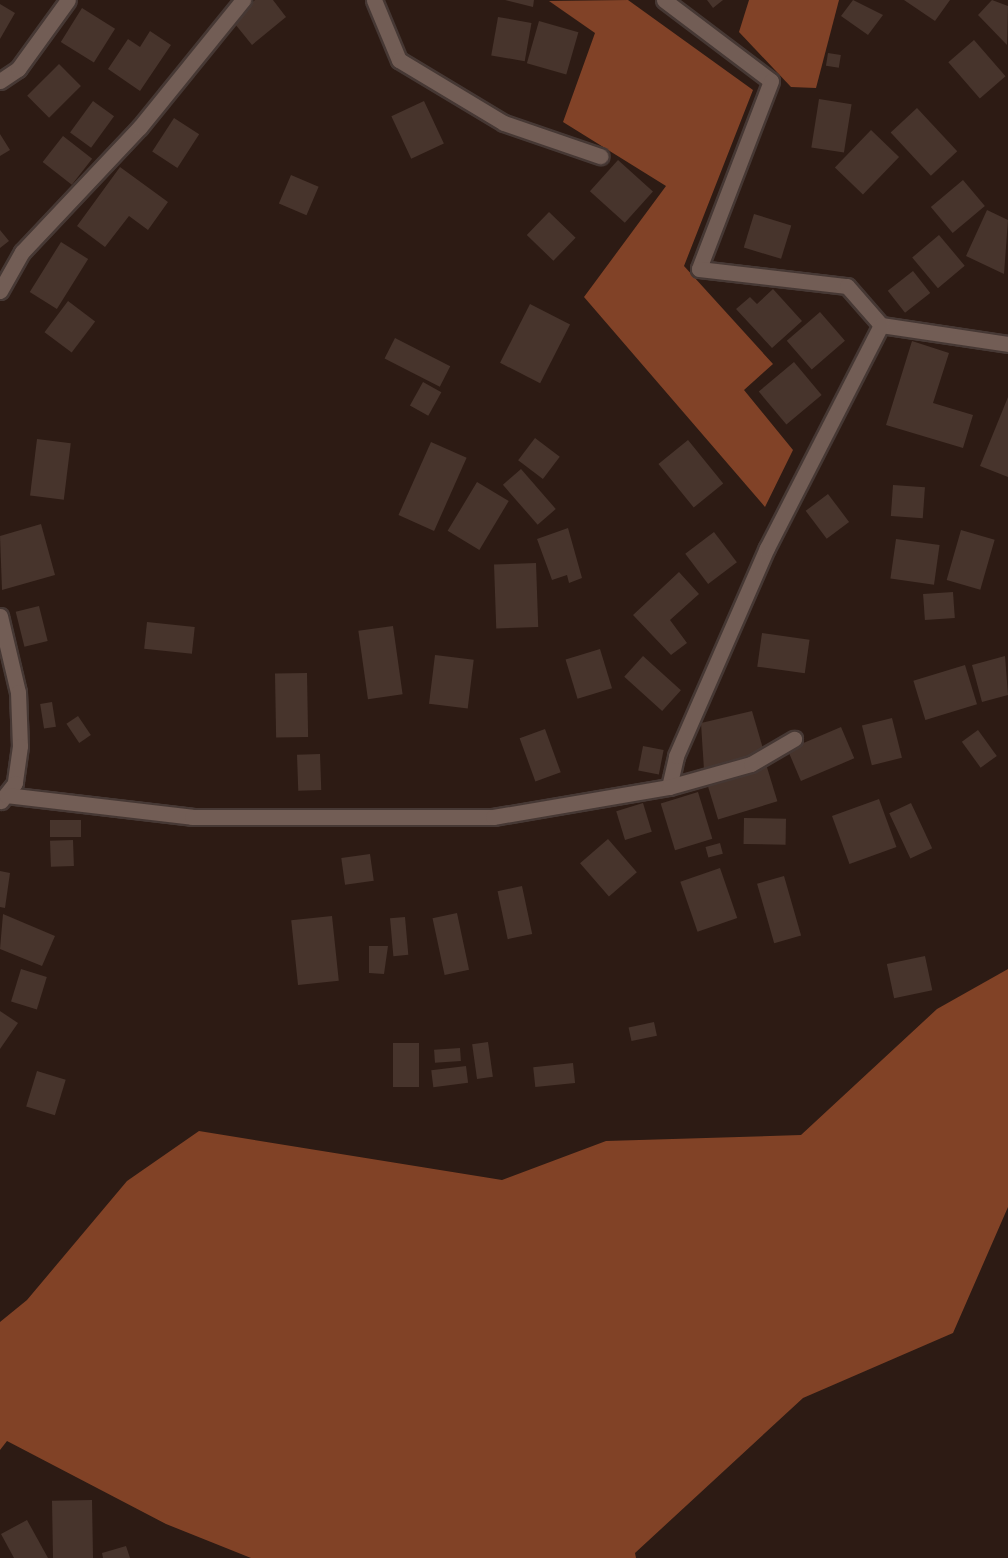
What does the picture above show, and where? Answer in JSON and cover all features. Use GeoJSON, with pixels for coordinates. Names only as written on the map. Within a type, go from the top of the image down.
{"type":"FeatureCollection","features":[{"type":"Feature","properties":{"kind":"street"},"geometry":{"type":"LineString","coordinates":[[0,81],[18,69],[68,0]]}},
{"type":"Feature","properties":{"kind":"street"},"geometry":{"type":"LineString","coordinates":[[0,291],[22,252],[140,127],[243,0]]}},
{"type":"Feature","properties":{"kind":"street"},"geometry":{"type":"LineString","coordinates":[[374,0],[399,60],[504,123],[600,156]]}},
{"type":"Feature","properties":{"kind":"street"},"geometry":{"type":"LineString","coordinates":[[664,0],[771,81],[699,269],[847,286],[881,325],[1008,344]]}},
{"type":"Feature","properties":{"kind":"street"},"geometry":{"type":"LineString","coordinates":[[669,787],[676,756],[767,548],[881,325]]}},
{"type":"Feature","properties":{"kind":"street"},"geometry":{"type":"LineString","coordinates":[[0,616],[18,692],[20,746],[15,783],[3,799]]}},
{"type":"Feature","properties":{"kind":"street"},"geometry":{"type":"LineString","coordinates":[[3,799],[192,818],[493,817],[669,787],[751,764],[794,739]]}},
{"type":"Feature","properties":{"kind":"shaded area"},"geometry":{"type":"Polygon","coordinates":[[[628,0],[753,90],[684,266],[773,364],[744,390],[793,450],[765,507],[584,297],[666,186],[563,122],[595,33],[549,1],[628,0]]]}},
{"type":"Feature","properties":{"kind":"shaded area"},"geometry":{"type":"Polygon","coordinates":[[[749,0],[839,0],[816,88],[791,87],[739,32],[749,0]]]}},
{"type":"Feature","properties":{"kind":"shaded area"},"geometry":{"type":"Polygon","coordinates":[[[1008,969],[1008,1207],[953,1333],[803,1398],[635,1553],[636,1558],[251,1558],[166,1524],[7,1441],[0,1450],[0,1322],[27,1300],[127,1181],[199,1131],[502,1180],[606,1141],[801,1135],[937,1009],[1008,969]]]}},
{"type":"Feature","properties":{"kind":"building"},"geometry":{"type":"Polygon","coordinates":[[[255,0],[273,0],[286,17],[252,45],[231,19],[255,0]]]}},
{"type":"Feature","properties":{"kind":"building"},"geometry":{"type":"Polygon","coordinates":[[[505,0],[534,0],[533,7],[505,0]]]}},
{"type":"Feature","properties":{"kind":"building"},"geometry":{"type":"Polygon","coordinates":[[[707,0],[723,0],[713,8],[707,0]]]}},
{"type":"Feature","properties":{"kind":"building"},"geometry":{"type":"Polygon","coordinates":[[[853,0],[883,15],[868,35],[841,16],[853,0]]]}},
{"type":"Feature","properties":{"kind":"building"},"geometry":{"type":"Polygon","coordinates":[[[904,0],[950,0],[935,21],[904,0]]]}},
{"type":"Feature","properties":{"kind":"building"},"geometry":{"type":"Polygon","coordinates":[[[992,0],[1008,6],[1007,45],[978,15],[992,0]]]}},
{"type":"Feature","properties":{"kind":"building"},"geometry":{"type":"Polygon","coordinates":[[[0,4],[15,13],[0,39],[0,4]]]}},
{"type":"Feature","properties":{"kind":"building"},"geometry":{"type":"Polygon","coordinates":[[[82,8],[115,29],[94,63],[61,42],[82,8]]]}},
{"type":"Feature","properties":{"kind":"building"},"geometry":{"type":"Polygon","coordinates":[[[498,17],[531,23],[525,61],[491,55],[498,17]]]}},
{"type":"Feature","properties":{"kind":"building"},"geometry":{"type":"Polygon","coordinates":[[[539,21],[578,32],[566,75],[527,63],[539,21]]]}},
{"type":"Feature","properties":{"kind":"building"},"geometry":{"type":"Polygon","coordinates":[[[150,31],[171,45],[140,91],[108,69],[128,39],[140,47],[150,31]]]}},
{"type":"Feature","properties":{"kind":"building"},"geometry":{"type":"Polygon","coordinates":[[[974,40],[1005,76],[980,99],[948,62],[974,40]]]}},
{"type":"Feature","properties":{"kind":"building"},"geometry":{"type":"Polygon","coordinates":[[[828,53],[841,55],[839,68],[826,66],[828,53]]]}},
{"type":"Feature","properties":{"kind":"building"},"geometry":{"type":"Polygon","coordinates":[[[59,64],[81,86],[49,118],[27,96],[59,64]]]}},
{"type":"Feature","properties":{"kind":"building"},"geometry":{"type":"Polygon","coordinates":[[[819,99],[852,104],[844,153],[811,147],[819,99]]]}},
{"type":"Feature","properties":{"kind":"building"},"geometry":{"type":"Polygon","coordinates":[[[93,101],[114,116],[91,148],[70,133],[93,101]]]}},
{"type":"Feature","properties":{"kind":"building"},"geometry":{"type":"Polygon","coordinates":[[[424,101],[444,144],[411,159],[391,116],[424,101]]]}},
{"type":"Feature","properties":{"kind":"building"},"geometry":{"type":"Polygon","coordinates":[[[917,108],[957,151],[931,176],[891,133],[917,108]]]}},
{"type":"Feature","properties":{"kind":"building"},"geometry":{"type":"Polygon","coordinates":[[[174,118],[199,134],[177,168],[152,152],[174,118]]]}},
{"type":"Feature","properties":{"kind":"building"},"geometry":{"type":"Polygon","coordinates":[[[871,130],[899,157],[863,194],[835,167],[871,130]]]}},
{"type":"Feature","properties":{"kind":"building"},"geometry":{"type":"Polygon","coordinates":[[[0,134],[10,150],[0,156],[0,134]]]}},
{"type":"Feature","properties":{"kind":"building"},"geometry":{"type":"Polygon","coordinates":[[[63,136],[92,159],[72,185],[43,162],[63,136]]]}},
{"type":"Feature","properties":{"kind":"building"},"geometry":{"type":"Polygon","coordinates":[[[618,160],[653,191],[625,223],[590,191],[618,160]]]}},
{"type":"Feature","properties":{"kind":"building"},"geometry":{"type":"Polygon","coordinates":[[[120,167],[168,202],[148,230],[129,216],[105,247],[77,226],[120,167]]]}},
{"type":"Feature","properties":{"kind":"building"},"geometry":{"type":"Polygon","coordinates":[[[291,175],[319,187],[307,215],[279,204],[291,175]]]}},
{"type":"Feature","properties":{"kind":"building"},"geometry":{"type":"Polygon","coordinates":[[[963,180],[985,206],[953,233],[931,207],[963,180]]]}},
{"type":"Feature","properties":{"kind":"building"},"geometry":{"type":"Polygon","coordinates":[[[987,210],[1008,220],[1004,274],[966,256],[987,210]]]}},
{"type":"Feature","properties":{"kind":"building"},"geometry":{"type":"Polygon","coordinates":[[[549,212],[576,238],[553,261],[527,235],[549,212]]]}},
{"type":"Feature","properties":{"kind":"building"},"geometry":{"type":"Polygon","coordinates":[[[754,214],[791,225],[781,259],[744,247],[754,214]]]}},
{"type":"Feature","properties":{"kind":"building"},"geometry":{"type":"Polygon","coordinates":[[[0,230],[9,241],[0,248],[0,230]]]}},
{"type":"Feature","properties":{"kind":"building"},"geometry":{"type":"Polygon","coordinates":[[[939,235],[965,266],[938,288],[912,257],[939,235]]]}},
{"type":"Feature","properties":{"kind":"building"},"geometry":{"type":"Polygon","coordinates":[[[61,242],[88,259],[57,309],[30,292],[61,242]]]}},
{"type":"Feature","properties":{"kind":"building"},"geometry":{"type":"Polygon","coordinates":[[[913,271],[930,293],[905,313],[888,291],[913,271]]]}},
{"type":"Feature","properties":{"kind":"building"},"geometry":{"type":"Polygon","coordinates":[[[773,289],[802,321],[772,348],[736,309],[750,297],[757,304],[773,289]]]}},
{"type":"Feature","properties":{"kind":"building"},"geometry":{"type":"Polygon","coordinates":[[[68,301],[95,321],[72,353],[45,332],[68,301]]]}},
{"type":"Feature","properties":{"kind":"building"},"geometry":{"type":"Polygon","coordinates":[[[530,304],[570,324],[540,383],[500,363],[530,304]]]}},
{"type":"Feature","properties":{"kind":"building"},"geometry":{"type":"Polygon","coordinates":[[[820,312],[845,341],[812,370],[787,341],[820,312]]]}},
{"type":"Feature","properties":{"kind":"building"},"geometry":{"type":"Polygon","coordinates":[[[395,338],[450,366],[440,387],[385,358],[395,338]]]}},
{"type":"Feature","properties":{"kind":"building"},"geometry":{"type":"Polygon","coordinates":[[[912,341],[949,353],[933,403],[973,415],[963,448],[886,425],[912,341]]]}},
{"type":"Feature","properties":{"kind":"building"},"geometry":{"type":"Polygon","coordinates":[[[794,362],[822,395],[786,425],[759,392],[794,362]]]}},
{"type":"Feature","properties":{"kind":"building"},"geometry":{"type":"Polygon","coordinates":[[[423,382],[441,392],[428,416],[410,406],[423,382]]]}},
{"type":"Feature","properties":{"kind":"building"},"geometry":{"type":"Polygon","coordinates":[[[1008,397],[1008,477],[980,466],[1008,397]]]}},
{"type":"Feature","properties":{"kind":"building"},"geometry":{"type":"Polygon","coordinates":[[[535,438],[560,457],[543,479],[518,460],[535,438]]]}},
{"type":"Feature","properties":{"kind":"building"},"geometry":{"type":"Polygon","coordinates":[[[37,439],[71,443],[64,500],[30,496],[37,439]]]}},
{"type":"Feature","properties":{"kind":"building"},"geometry":{"type":"Polygon","coordinates":[[[688,440],[723,484],[694,507],[658,464],[688,440]]]}},
{"type":"Feature","properties":{"kind":"building"},"geometry":{"type":"Polygon","coordinates":[[[431,442],[467,458],[434,531],[398,515],[431,442]]]}},
{"type":"Feature","properties":{"kind":"building"},"geometry":{"type":"Polygon","coordinates":[[[521,469],[556,509],[538,525],[503,485],[521,469]]]}},
{"type":"Feature","properties":{"kind":"building"},"geometry":{"type":"Polygon","coordinates":[[[477,482],[509,501],[479,550],[448,531],[477,482]]]}},
{"type":"Feature","properties":{"kind":"building"},"geometry":{"type":"Polygon","coordinates":[[[893,485],[925,487],[923,518],[891,516],[893,485]]]}},
{"type":"Feature","properties":{"kind":"building"},"geometry":{"type":"Polygon","coordinates":[[[828,494],[849,522],[827,539],[806,511],[828,494]]]}},
{"type":"Feature","properties":{"kind":"building"},"geometry":{"type":"Polygon","coordinates":[[[41,524],[55,575],[2,590],[0,536],[41,524]]]}},
{"type":"Feature","properties":{"kind":"building"},"geometry":{"type":"Polygon","coordinates":[[[568,528],[582,578],[569,583],[567,575],[552,580],[537,539],[568,528]]]}},
{"type":"Feature","properties":{"kind":"building"},"geometry":{"type":"Polygon","coordinates":[[[961,530],[995,540],[980,590],[947,580],[961,530]]]}},
{"type":"Feature","properties":{"kind":"building"},"geometry":{"type":"Polygon","coordinates":[[[714,532],[737,562],[708,584],[685,554],[714,532]]]}},
{"type":"Feature","properties":{"kind":"building"},"geometry":{"type":"Polygon","coordinates":[[[896,539],[940,545],[934,585],[890,579],[896,539]]]}},
{"type":"Feature","properties":{"kind":"building"},"geometry":{"type":"Polygon","coordinates":[[[536,563],[538,627],[496,628],[494,564],[536,563]]]}},
{"type":"Feature","properties":{"kind":"building"},"geometry":{"type":"Polygon","coordinates":[[[679,572],[699,594],[670,620],[687,643],[671,655],[633,615],[679,572]]]}},
{"type":"Feature","properties":{"kind":"building"},"geometry":{"type":"Polygon","coordinates":[[[953,592],[955,618],[925,620],[923,594],[953,592]]]}},
{"type":"Feature","properties":{"kind":"building"},"geometry":{"type":"Polygon","coordinates":[[[39,606],[48,641],[24,647],[16,612],[39,606]]]}},
{"type":"Feature","properties":{"kind":"building"},"geometry":{"type":"Polygon","coordinates":[[[147,622],[195,627],[192,654],[144,649],[147,622]]]}},
{"type":"Feature","properties":{"kind":"building"},"geometry":{"type":"Polygon","coordinates":[[[393,626],[403,694],[368,699],[358,631],[393,626]]]}},
{"type":"Feature","properties":{"kind":"building"},"geometry":{"type":"Polygon","coordinates":[[[762,633],[810,640],[805,673],[757,667],[762,633]]]}},
{"type":"Feature","properties":{"kind":"building"},"geometry":{"type":"Polygon","coordinates":[[[600,649],[612,688],[578,699],[566,660],[600,649]]]}},
{"type":"Feature","properties":{"kind":"building"},"geometry":{"type":"Polygon","coordinates":[[[435,655],[474,660],[468,708],[429,704],[435,655]]]}},
{"type":"Feature","properties":{"kind":"building"},"geometry":{"type":"Polygon","coordinates":[[[643,656],[681,690],[662,711],[624,677],[643,656]]]}},
{"type":"Feature","properties":{"kind":"building"},"geometry":{"type":"Polygon","coordinates":[[[1005,656],[1008,695],[982,702],[972,665],[1005,656]]]}},
{"type":"Feature","properties":{"kind":"building"},"geometry":{"type":"Polygon","coordinates":[[[965,665],[977,704],[925,720],[913,681],[965,665]]]}},
{"type":"Feature","properties":{"kind":"building"},"geometry":{"type":"Polygon","coordinates":[[[307,673],[308,737],[276,738],[275,674],[307,673]]]}},
{"type":"Feature","properties":{"kind":"building"},"geometry":{"type":"Polygon","coordinates":[[[52,702],[56,727],[44,729],[40,704],[52,702]]]}},
{"type":"Feature","properties":{"kind":"building"},"geometry":{"type":"Polygon","coordinates":[[[752,711],[764,752],[704,770],[701,723],[752,711]]]}},
{"type":"Feature","properties":{"kind":"building"},"geometry":{"type":"Polygon","coordinates":[[[78,716],[91,735],[79,743],[66,724],[78,716]]]}},
{"type":"Feature","properties":{"kind":"building"},"geometry":{"type":"Polygon","coordinates":[[[892,718],[902,758],[872,765],[862,725],[892,718]]]}},
{"type":"Feature","properties":{"kind":"building"},"geometry":{"type":"Polygon","coordinates":[[[841,727],[854,758],[801,781],[788,750],[841,727]]]}},
{"type":"Feature","properties":{"kind":"building"},"geometry":{"type":"Polygon","coordinates":[[[545,729],[561,772],[535,781],[520,738],[545,729]]]}},
{"type":"Feature","properties":{"kind":"building"},"geometry":{"type":"Polygon","coordinates":[[[978,730],[997,756],[981,768],[962,742],[978,730]]]}},
{"type":"Feature","properties":{"kind":"building"},"geometry":{"type":"Polygon","coordinates":[[[643,746],[664,750],[659,775],[638,771],[643,746]]]}},
{"type":"Feature","properties":{"kind":"building"},"geometry":{"type":"Polygon","coordinates":[[[320,754],[321,790],[298,791],[297,755],[320,754]]]}},
{"type":"Feature","properties":{"kind":"building"},"geometry":{"type":"Polygon","coordinates":[[[766,764],[777,801],[718,819],[707,782],[766,764]]]}},
{"type":"Feature","properties":{"kind":"building"},"geometry":{"type":"Polygon","coordinates":[[[698,792],[712,839],[675,850],[661,803],[698,792]]]}},
{"type":"Feature","properties":{"kind":"building"},"geometry":{"type":"Polygon","coordinates":[[[879,799],[896,847],[849,864],[832,816],[879,799]]]}},
{"type":"Feature","properties":{"kind":"building"},"geometry":{"type":"Polygon","coordinates":[[[643,803],[652,832],[625,840],[616,811],[643,803]]]}},
{"type":"Feature","properties":{"kind":"building"},"geometry":{"type":"Polygon","coordinates":[[[911,803],[932,848],[910,858],[889,813],[911,803]]]}},
{"type":"Feature","properties":{"kind":"building"},"geometry":{"type":"Polygon","coordinates":[[[744,818],[786,819],[786,845],[744,844],[744,818]]]}},
{"type":"Feature","properties":{"kind":"building"},"geometry":{"type":"Polygon","coordinates":[[[50,820],[81,820],[81,837],[50,837],[50,820]]]}},
{"type":"Feature","properties":{"kind":"building"},"geometry":{"type":"Polygon","coordinates":[[[608,839],[637,872],[609,896],[580,863],[608,839]]]}},
{"type":"Feature","properties":{"kind":"building"},"geometry":{"type":"Polygon","coordinates":[[[73,840],[74,866],[51,867],[50,841],[73,840]]]}},
{"type":"Feature","properties":{"kind":"building"},"geometry":{"type":"Polygon","coordinates":[[[720,843],[723,854],[708,858],[706,847],[720,843]]]}},
{"type":"Feature","properties":{"kind":"building"},"geometry":{"type":"Polygon","coordinates":[[[370,854],[374,881],[345,885],[341,858],[370,854]]]}},
{"type":"Feature","properties":{"kind":"building"},"geometry":{"type":"Polygon","coordinates":[[[720,868],[737,918],[698,932],[680,882],[720,868]]]}},
{"type":"Feature","properties":{"kind":"building"},"geometry":{"type":"Polygon","coordinates":[[[0,871],[10,873],[5,908],[0,907],[0,871]]]}},
{"type":"Feature","properties":{"kind":"building"},"geometry":{"type":"Polygon","coordinates":[[[784,876],[801,936],[774,943],[757,884],[784,876]]]}},
{"type":"Feature","properties":{"kind":"building"},"geometry":{"type":"Polygon","coordinates":[[[522,886],[532,934],[508,939],[498,891],[522,886]]]}},
{"type":"Feature","properties":{"kind":"building"},"geometry":{"type":"Polygon","coordinates":[[[457,913],[469,970],[445,975],[433,918],[457,913]]]}},
{"type":"Feature","properties":{"kind":"building"},"geometry":{"type":"Polygon","coordinates":[[[3,914],[55,936],[42,966],[0,949],[3,914]]]}},
{"type":"Feature","properties":{"kind":"building"},"geometry":{"type":"Polygon","coordinates":[[[332,916],[339,981],[298,985],[291,920],[332,916]]]}},
{"type":"Feature","properties":{"kind":"building"},"geometry":{"type":"Polygon","coordinates":[[[405,917],[408,955],[393,956],[390,918],[405,917]]]}},
{"type":"Feature","properties":{"kind":"building"},"geometry":{"type":"Polygon","coordinates":[[[369,946],[388,946],[384,974],[369,973],[369,946]]]}},
{"type":"Feature","properties":{"kind":"building"},"geometry":{"type":"Polygon","coordinates":[[[925,956],[932,990],[894,998],[887,964],[925,956]]]}},
{"type":"Feature","properties":{"kind":"building"},"geometry":{"type":"Polygon","coordinates":[[[21,969],[47,977],[37,1009],[11,1002],[21,969]]]}},
{"type":"Feature","properties":{"kind":"building"},"geometry":{"type":"Polygon","coordinates":[[[0,1011],[18,1023],[0,1049],[0,1011]]]}},
{"type":"Feature","properties":{"kind":"building"},"geometry":{"type":"Polygon","coordinates":[[[654,1022],[657,1036],[631,1041],[629,1027],[654,1022]]]}},
{"type":"Feature","properties":{"kind":"building"},"geometry":{"type":"Polygon","coordinates":[[[488,1042],[493,1077],[477,1079],[472,1044],[488,1042]]]}},
{"type":"Feature","properties":{"kind":"building"},"geometry":{"type":"Polygon","coordinates":[[[393,1043],[419,1043],[419,1087],[393,1087],[393,1043]]]}},
{"type":"Feature","properties":{"kind":"building"},"geometry":{"type":"Polygon","coordinates":[[[460,1048],[461,1061],[435,1063],[434,1050],[460,1048]]]}},
{"type":"Feature","properties":{"kind":"building"},"geometry":{"type":"Polygon","coordinates":[[[573,1063],[575,1083],[535,1087],[533,1067],[573,1063]]]}},
{"type":"Feature","properties":{"kind":"building"},"geometry":{"type":"Polygon","coordinates":[[[466,1066],[468,1083],[433,1087],[431,1070],[466,1066]]]}},
{"type":"Feature","properties":{"kind":"building"},"geometry":{"type":"Polygon","coordinates":[[[37,1071],[66,1080],[55,1115],[26,1106],[37,1071]]]}},
{"type":"Feature","properties":{"kind":"building"},"geometry":{"type":"Polygon","coordinates":[[[92,1500],[93,1558],[53,1558],[52,1501],[92,1500]]]}},
{"type":"Feature","properties":{"kind":"building"},"geometry":{"type":"Polygon","coordinates":[[[27,1520],[48,1558],[14,1558],[1,1534],[27,1520]]]}},
{"type":"Feature","properties":{"kind":"building"},"geometry":{"type":"Polygon","coordinates":[[[126,1546],[130,1558],[103,1558],[102,1553],[126,1546]]]}}]}
